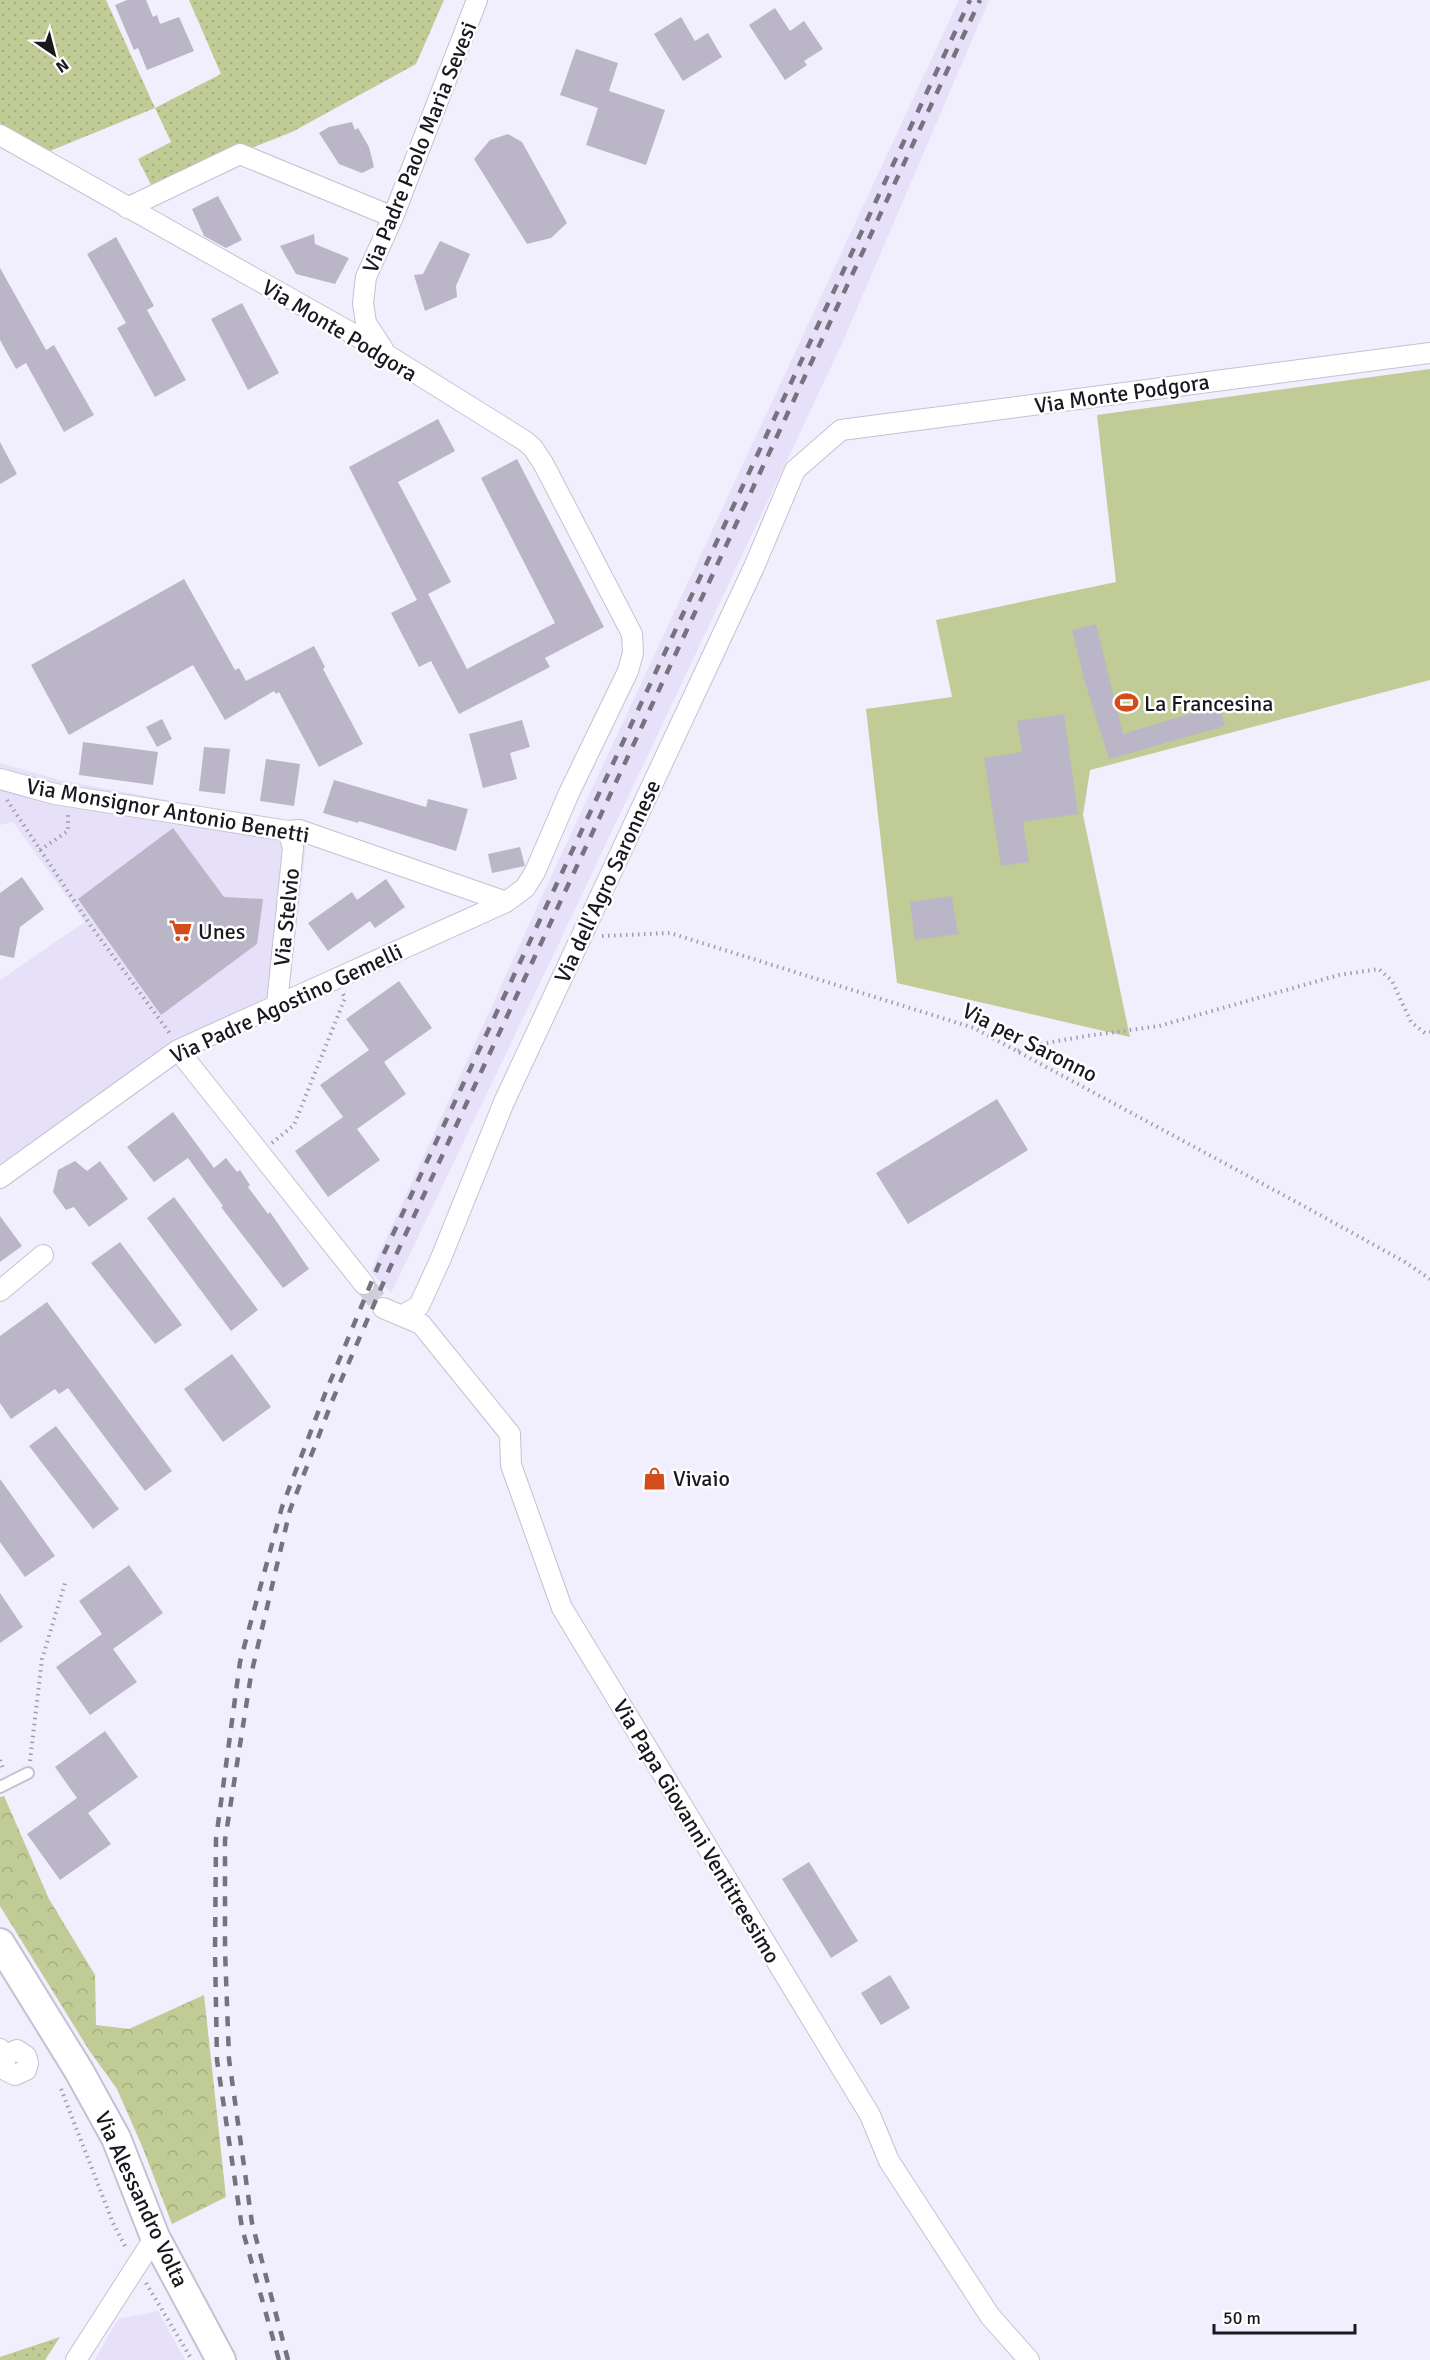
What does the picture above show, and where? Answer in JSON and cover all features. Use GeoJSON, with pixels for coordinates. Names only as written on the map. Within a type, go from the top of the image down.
{"type":"FeatureCollection","features":[{"type":"Feature","properties":{"kind":"street","name":"Via Padre Paolo Maria Sevesi"},"geometry":{"type":"LineString","coordinates":[[390,358],[366,323],[363,303],[366,277],[393,217],[477,0]]}},
{"type":"Feature","properties":{"kind":"street","name":"Via Monte Podgora"},"geometry":{"type":"LineString","coordinates":[[0,135],[355,336],[533,448],[632,634],[633,653],[628,671],[569,793],[535,872],[525,888]]}},
{"type":"Feature","properties":{"kind":"street"},"geometry":{"type":"LineString","coordinates":[[127,208],[240,154],[393,217]]}},
{"type":"Feature","properties":{"kind":"street","name":"Via Monte Podgora"},"geometry":{"type":"LineString","coordinates":[[820,448],[841,430],[1430,353]]}},
{"type":"Feature","properties":{"kind":"street","name":"Via dell'Agro Saronnese"},"geometry":{"type":"LineString","coordinates":[[401,1316],[418,1306],[441,1258],[504,1102],[754,567],[795,470],[820,448]]}},
{"type":"Feature","properties":{"kind":"street","name":"Via Monsignor Antonio Benetti"},"geometry":{"type":"LineString","coordinates":[[6,781],[55,794],[288,831],[299,830],[506,902]]}},
{"type":"Feature","properties":{"kind":"street","name":"Via Stelvio"},"geometry":{"type":"LineString","coordinates":[[277,1004],[293,848],[288,831]]}},
{"type":"Feature","properties":{"kind":"street","name":"Via Padre Agostino Gemelli"},"geometry":{"type":"LineString","coordinates":[[0,1178],[180,1049],[506,902],[525,888]]}},
{"type":"Feature","properties":{"kind":"street"},"geometry":{"type":"LineString","coordinates":[[180,1049],[364,1284]]}},
{"type":"Feature","properties":{"kind":"street"},"geometry":{"type":"LineString","coordinates":[[0,1291],[43,1255]]}},
{"type":"Feature","properties":{"kind":"street","name":"Via Papa Giovanni Ventitreesimo"},"geometry":{"type":"LineString","coordinates":[[383,1308],[421,1324],[510,1434],[511,1465],[562,1608],[870,2115],[889,2160],[990,2316],[1029,2360]]}},
{"type":"Feature","properties":{"kind":"street","name":"Via Alessandro Volta"},"geometry":{"type":"LineString","coordinates":[[0,1943],[69,2077],[116,2138],[155,2236],[221,2360]]}},
{"type":"Feature","properties":{"kind":"street"},"geometry":{"type":"LineString","coordinates":[[76,2360],[155,2236]]}},
{"type":"Feature","properties":{"kind":"lane"},"geometry":{"type":"LineString","coordinates":[[0,1787],[28,1773]]}},
{"type":"Feature","properties":{"kind":"path"},"geometry":{"type":"LineString","coordinates":[[6,781],[7,802],[91,926],[180,1049]]}},
{"type":"Feature","properties":{"kind":"path"},"geometry":{"type":"LineString","coordinates":[[40,850],[69,831],[68,815],[78,817]]}},
{"type":"Feature","properties":{"kind":"path","name":"Via per Saronno"},"geometry":{"type":"LineString","coordinates":[[581,937],[670,933],[974,1028],[1300,1204],[1405,1262],[1430,1279]]}},
{"type":"Feature","properties":{"kind":"path"},"geometry":{"type":"LineString","coordinates":[[1018,1052],[1035,1045],[1159,1026],[1339,975],[1379,969],[1392,981],[1411,1022],[1425,1033],[1430,1032]]}},
{"type":"Feature","properties":{"kind":"path"},"geometry":{"type":"LineString","coordinates":[[260,1153],[294,1125],[345,998],[335,978]]}},
{"type":"Feature","properties":{"kind":"path"},"geometry":{"type":"LineString","coordinates":[[28,1773],[42,1659],[66,1580]]}},
{"type":"Feature","properties":{"kind":"path"},"geometry":{"type":"LineString","coordinates":[[69,2077],[113,2223],[192,2360]]}},
{"type":"Feature","properties":{"kind":"shaded area"},"geometry":{"type":"Polygon","coordinates":[[[959,0],[989,0],[840,348],[391,1293],[371,1272],[537,907],[959,0]]]}},
{"type":"Feature","properties":{"kind":"shaded area"},"geometry":{"type":"Polygon","coordinates":[[[0,763],[59,780],[308,826],[289,990],[0,1172],[0,980],[85,922],[13,822],[0,825],[0,763]]]}},
{"type":"Feature","properties":{"kind":"shaded area"},"geometry":{"type":"Polygon","coordinates":[[[158,2311],[185,2360],[95,2360],[118,2319],[158,2311]]]}},
{"type":"Feature","properties":{"kind":"green space"},"geometry":{"type":"Polygon","coordinates":[[[0,0],[106,0],[155,108],[45,153],[0,123],[0,0]]]}},
{"type":"Feature","properties":{"kind":"green space"},"geometry":{"type":"Polygon","coordinates":[[[189,0],[444,0],[416,64],[292,132],[152,187],[138,159],[171,142],[155,108],[221,74],[189,0]]]}},
{"type":"Feature","properties":{"kind":"green space","name":"La Francesina"},"geometry":{"type":"Polygon","coordinates":[[[1430,369],[1430,680],[1090,770],[1083,815],[1130,1037],[897,983],[866,709],[952,697],[936,620],[1116,582],[1097,415],[1430,369]]]}},
{"type":"Feature","properties":{"kind":"green space"},"geometry":{"type":"Polygon","coordinates":[[[4,1796],[49,1899],[95,1975],[96,2025],[129,2029],[204,1995],[226,2197],[172,2224],[117,2089],[89,2050],[0,1906],[0,1797],[4,1796]]]}},
{"type":"Feature","properties":{"kind":"green space"},"geometry":{"type":"Polygon","coordinates":[[[60,2337],[45,2360],[0,2360],[0,2357],[60,2337]]]}},
{"type":"Feature","properties":{"kind":"building"},"geometry":{"type":"Polygon","coordinates":[[[127,0],[146,0],[153,17],[157,15],[160,24],[179,17],[194,51],[147,70],[138,48],[134,50],[115,5],[127,0]]]}},
{"type":"Feature","properties":{"kind":"building"},"geometry":{"type":"Polygon","coordinates":[[[775,8],[790,31],[804,21],[823,49],[804,61],[807,65],[785,80],[749,25],[775,8]]]}},
{"type":"Feature","properties":{"kind":"building"},"geometry":{"type":"Polygon","coordinates":[[[681,17],[695,41],[708,33],[722,57],[683,81],[654,34],[681,17]]]}},
{"type":"Feature","properties":{"kind":"building"},"geometry":{"type":"Polygon","coordinates":[[[576,49],[618,63],[609,91],[665,110],[646,165],[586,145],[598,108],[560,95],[576,49]]]}},
{"type":"Feature","properties":{"kind":"building"},"geometry":{"type":"Polygon","coordinates":[[[352,122],[355,130],[358,128],[369,147],[374,167],[362,173],[339,164],[319,133],[329,127],[352,122]]]}},
{"type":"Feature","properties":{"kind":"building"},"geometry":{"type":"Polygon","coordinates":[[[508,134],[522,142],[567,223],[551,238],[527,244],[474,159],[490,140],[508,134]]]}},
{"type":"Feature","properties":{"kind":"building"},"geometry":{"type":"Polygon","coordinates":[[[218,196],[242,240],[226,248],[204,236],[192,209],[218,196]]]}},
{"type":"Feature","properties":{"kind":"building"},"geometry":{"type":"Polygon","coordinates":[[[314,234],[315,244],[349,258],[335,284],[296,274],[280,246],[314,234]]]}},
{"type":"Feature","properties":{"kind":"building"},"geometry":{"type":"Polygon","coordinates":[[[116,237],[154,306],[147,310],[186,380],[155,397],[117,328],[126,323],[87,254],[116,237]]]}},
{"type":"Feature","properties":{"kind":"building"},"geometry":{"type":"Polygon","coordinates":[[[440,241],[470,254],[456,286],[457,297],[425,311],[414,275],[423,274],[440,241]]]}},
{"type":"Feature","properties":{"kind":"building"},"geometry":{"type":"Polygon","coordinates":[[[0,268],[46,350],[54,345],[94,415],[64,432],[26,363],[16,369],[0,340],[0,268]]]}},
{"type":"Feature","properties":{"kind":"building"},"geometry":{"type":"Polygon","coordinates":[[[242,303],[279,373],[248,390],[211,319],[242,303]]]}},
{"type":"Feature","properties":{"kind":"building"},"geometry":{"type":"Polygon","coordinates":[[[438,419],[455,451],[398,482],[451,582],[428,594],[467,669],[555,623],[481,478],[517,459],[604,627],[545,658],[550,667],[459,714],[431,661],[419,667],[391,613],[417,600],[349,467],[438,419]]]}},
{"type":"Feature","properties":{"kind":"building"},"geometry":{"type":"Polygon","coordinates":[[[0,442],[17,474],[0,484],[0,442]]]}},
{"type":"Feature","properties":{"kind":"building"},"geometry":{"type":"Polygon","coordinates":[[[184,579],[235,670],[239,668],[246,681],[314,646],[325,667],[323,669],[363,744],[319,767],[279,692],[276,694],[274,691],[225,720],[193,665],[69,735],[31,665],[184,579]]]}},
{"type":"Feature","properties":{"kind":"building"},"geometry":{"type":"Polygon","coordinates":[[[1096,624],[1123,734],[1219,705],[1225,726],[1109,759],[1084,679],[1072,630],[1096,624]]]}},
{"type":"Feature","properties":{"kind":"building"},"geometry":{"type":"Polygon","coordinates":[[[1064,714],[1078,814],[1023,822],[1029,862],[1001,866],[984,758],[1022,752],[1017,721],[1064,714]]]}},
{"type":"Feature","properties":{"kind":"building"},"geometry":{"type":"Polygon","coordinates":[[[162,719],[172,739],[157,747],[146,727],[162,719]]]}},
{"type":"Feature","properties":{"kind":"building"},"geometry":{"type":"Polygon","coordinates":[[[522,720],[530,747],[510,753],[517,779],[483,788],[469,734],[522,720]]]}},
{"type":"Feature","properties":{"kind":"building"},"geometry":{"type":"Polygon","coordinates":[[[83,742],[158,752],[153,785],[79,775],[83,742]]]}},
{"type":"Feature","properties":{"kind":"building"},"geometry":{"type":"Polygon","coordinates":[[[204,747],[230,749],[225,794],[199,791],[204,747]]]}},
{"type":"Feature","properties":{"kind":"building"},"geometry":{"type":"Polygon","coordinates":[[[266,759],[300,764],[294,806],[260,801],[266,759]]]}},
{"type":"Feature","properties":{"kind":"building"},"geometry":{"type":"Polygon","coordinates":[[[334,780],[426,807],[428,799],[468,809],[456,851],[359,821],[358,823],[323,813],[334,780]]]}},
{"type":"Feature","properties":{"kind":"building","name":"Unes"},"geometry":{"type":"Polygon","coordinates":[[[173,828],[224,897],[263,899],[257,944],[161,1015],[78,899],[173,828]]]}},
{"type":"Feature","properties":{"kind":"building"},"geometry":{"type":"Polygon","coordinates":[[[520,847],[525,866],[492,873],[488,854],[520,847]]]}},
{"type":"Feature","properties":{"kind":"building"},"geometry":{"type":"Polygon","coordinates":[[[22,877],[44,909],[20,927],[14,958],[0,955],[0,893],[22,877]]]}},
{"type":"Feature","properties":{"kind":"building"},"geometry":{"type":"Polygon","coordinates":[[[386,879],[405,907],[375,928],[370,921],[328,951],[308,923],[352,892],[357,900],[386,879]]]}},
{"type":"Feature","properties":{"kind":"building"},"geometry":{"type":"Polygon","coordinates":[[[952,896],[958,934],[915,940],[910,902],[952,896]]]}},
{"type":"Feature","properties":{"kind":"building"},"geometry":{"type":"Polygon","coordinates":[[[399,981],[432,1028],[384,1062],[406,1094],[357,1129],[380,1160],[328,1197],[295,1151],[343,1117],[320,1085],[369,1050],[346,1019],[399,981]]]}},
{"type":"Feature","properties":{"kind":"building"},"geometry":{"type":"Polygon","coordinates":[[[997,1099],[1028,1150],[908,1224],[876,1173],[997,1099]]]}},
{"type":"Feature","properties":{"kind":"building"},"geometry":{"type":"Polygon","coordinates":[[[173,1112],[214,1168],[226,1158],[237,1172],[240,1170],[250,1185],[248,1187],[268,1214],[270,1212],[309,1269],[283,1288],[221,1207],[223,1206],[188,1158],[154,1182],[127,1147],[173,1112]]]}},
{"type":"Feature","properties":{"kind":"building"},"geometry":{"type":"Polygon","coordinates":[[[75,1161],[87,1171],[100,1161],[128,1199],[89,1227],[74,1207],[66,1210],[53,1192],[58,1170],[75,1161]]]}},
{"type":"Feature","properties":{"kind":"building"},"geometry":{"type":"Polygon","coordinates":[[[174,1197],[258,1310],[231,1331],[147,1218],[174,1197]]]}},
{"type":"Feature","properties":{"kind":"building"},"geometry":{"type":"Polygon","coordinates":[[[0,1216],[22,1246],[0,1262],[0,1216]]]}},
{"type":"Feature","properties":{"kind":"building"},"geometry":{"type":"Polygon","coordinates":[[[120,1242],[182,1325],[155,1344],[91,1263],[120,1242]]]}},
{"type":"Feature","properties":{"kind":"building"},"geometry":{"type":"Polygon","coordinates":[[[47,1302],[172,1471],[145,1491],[68,1388],[59,1394],[55,1389],[11,1419],[0,1403],[0,1336],[47,1302]]]}},
{"type":"Feature","properties":{"kind":"building"},"geometry":{"type":"Polygon","coordinates":[[[232,1354],[271,1407],[223,1442],[184,1389],[232,1354]]]}},
{"type":"Feature","properties":{"kind":"building"},"geometry":{"type":"Polygon","coordinates":[[[56,1426],[119,1509],[93,1529],[29,1446],[56,1426]]]}},
{"type":"Feature","properties":{"kind":"building"},"geometry":{"type":"Polygon","coordinates":[[[0,1479],[55,1556],[25,1577],[0,1542],[0,1479]]]}},
{"type":"Feature","properties":{"kind":"building"},"geometry":{"type":"Polygon","coordinates":[[[129,1565],[163,1613],[113,1649],[137,1682],[90,1715],[56,1667],[102,1634],[79,1601],[129,1565]]]}},
{"type":"Feature","properties":{"kind":"building"},"geometry":{"type":"Polygon","coordinates":[[[0,1593],[23,1627],[0,1643],[0,1593]]]}},
{"type":"Feature","properties":{"kind":"building"},"geometry":{"type":"Polygon","coordinates":[[[105,1731],[138,1777],[88,1813],[111,1844],[60,1880],[27,1834],[77,1798],[55,1767],[105,1731]]]}},
{"type":"Feature","properties":{"kind":"building"},"geometry":{"type":"Polygon","coordinates":[[[809,1862],[858,1941],[831,1958],[782,1879],[809,1862]]]}},
{"type":"Feature","properties":{"kind":"building"},"geometry":{"type":"Polygon","coordinates":[[[890,1975],[910,2008],[881,2025],[861,1993],[890,1975]]]}},
{"type":"Feature","properties":{"kind":"tunnel"},"geometry":{"type":"LineString","coordinates":[[364,1284],[383,1308]]}},
{"type":"Feature","properties":{"kind":"railway"},"geometry":{"type":"LineString","coordinates":[[279,2360],[242,2228],[217,2060],[215,1951],[216,1839],[240,1662],[282,1507],[325,1394],[379,1264],[970,0]]}},
{"type":"Feature","properties":{"kind":"railway"},"geometry":{"type":"LineString","coordinates":[[288,2360],[252,2223],[229,2059],[225,1950],[225,1840],[251,1675],[290,1510],[333,1399],[388,1272],[980,0]]}},
{"type":"Feature","properties":{"kind":"place","name":"La Francesina"},"geometry":{"type":"Point","coordinates":[1126,703]}},
{"type":"Feature","properties":{"kind":"place","name":"Unes"},"geometry":{"type":"Point","coordinates":[180,931]}},
{"type":"Feature","properties":{"kind":"place","name":"Vivaio"},"geometry":{"type":"Point","coordinates":[655,1478]}}]}
